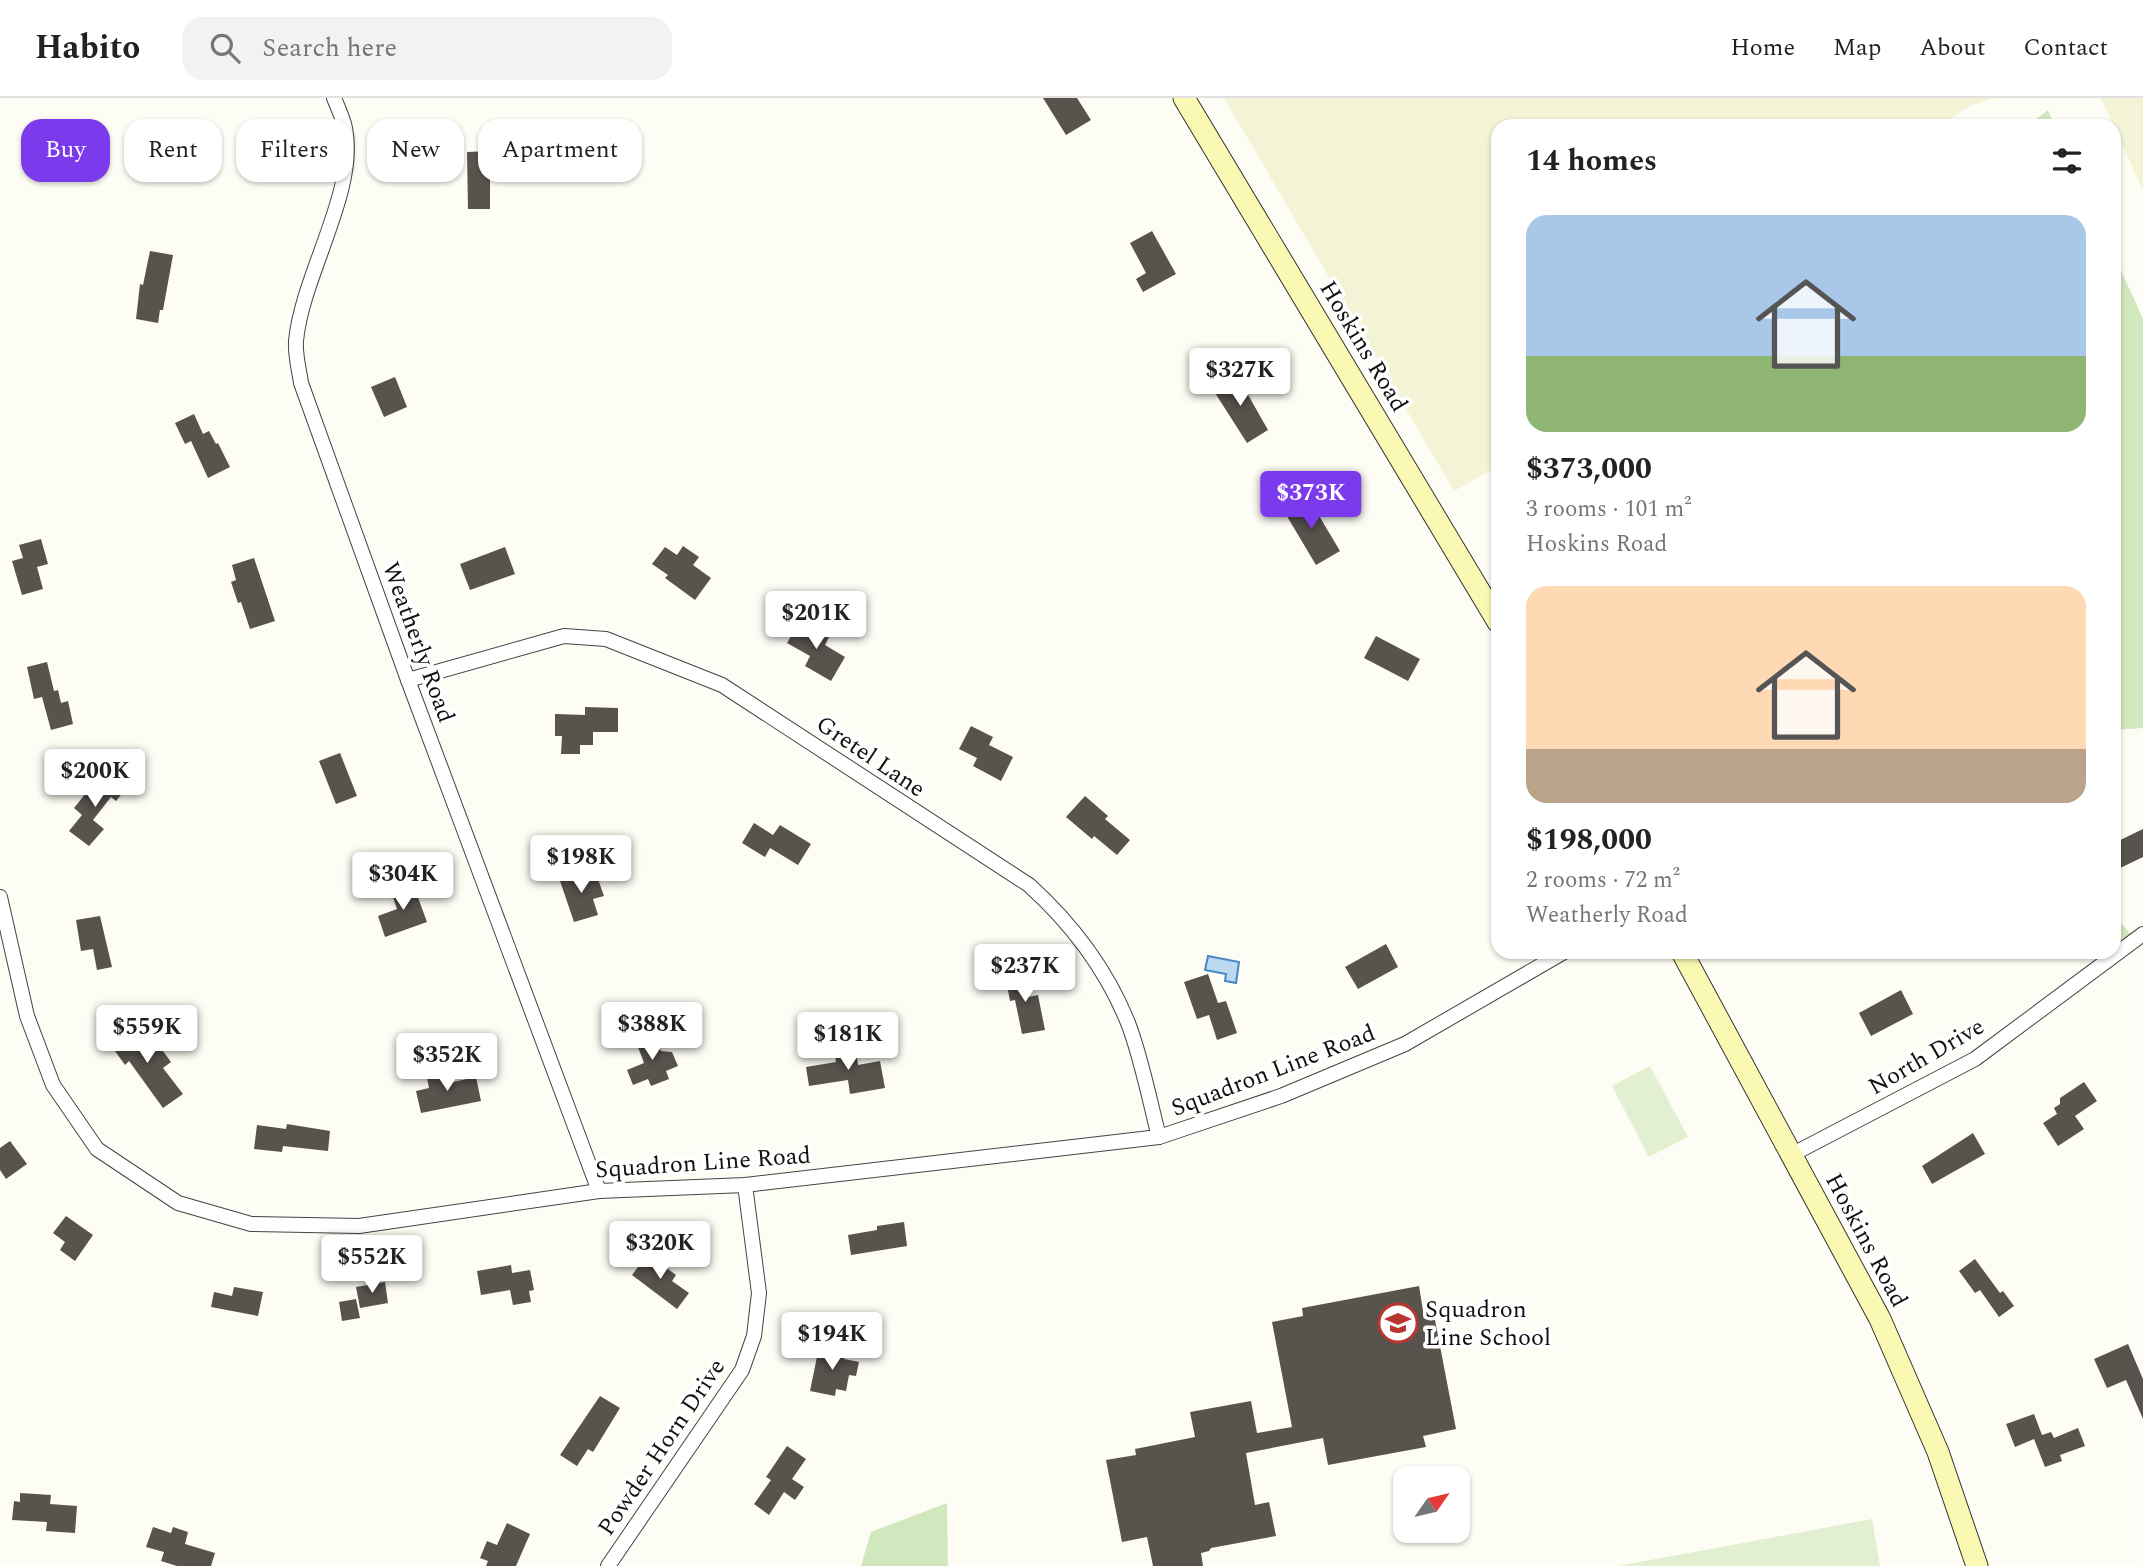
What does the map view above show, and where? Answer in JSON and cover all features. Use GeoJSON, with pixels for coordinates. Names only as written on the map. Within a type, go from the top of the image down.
{"type":"FeatureCollection","features":[{"type":"Feature","properties":{"kind":"street","name":"Weatherly Road"},"geometry":{"type":"LineString","coordinates":[[334,98],[345,128],[344,183],[316,263],[299,323],[296,342],[301,383],[408,680],[600,1191]]}},
{"type":"Feature","properties":{"kind":"street","name":"Hoskins Road"},"geometry":{"type":"LineString","coordinates":[[1184,98],[1491,610]]}},
{"type":"Feature","properties":{"kind":"street","name":"Gretel Lane"},"geometry":{"type":"LineString","coordinates":[[408,680],[564,636],[606,639],[722,685],[1029,885],[1057,911],[1082,940],[1100,967],[1128,1024],[1159,1137]]}},
{"type":"Feature","properties":{"kind":"street","name":"Squadron Line Road"},"geometry":{"type":"LineString","coordinates":[[0,897],[27,1016],[53,1085],[97,1150],[178,1203],[251,1224],[359,1226],[600,1191],[746,1185],[1159,1137],[1281,1096],[1405,1044],[1552,959]]}},
{"type":"Feature","properties":{"kind":"street","name":"North Drive"},"geometry":{"type":"LineString","coordinates":[[2121,950],[2143,934]]}},
{"type":"Feature","properties":{"kind":"street","name":"Hoskins Road"},"geometry":{"type":"LineString","coordinates":[[1686,959],[1880,1319],[1938,1452],[1977,1566]]}},
{"type":"Feature","properties":{"kind":"street","name":"North Drive"},"geometry":{"type":"LineString","coordinates":[[1791,1155],[1975,1059],[2109,959]]}},
{"type":"Feature","properties":{"kind":"street","name":"Powder Horn Drive"},"geometry":{"type":"LineString","coordinates":[[608,1566],[742,1370],[754,1336],[759,1293],[746,1185]]}},
{"type":"Feature","properties":{"kind":"green space"},"geometry":{"type":"Polygon","coordinates":[[[1224,98],[1994,98],[1972,105],[1949,119],[1491,119],[1491,470],[1454,491],[1224,98]]]}},
{"type":"Feature","properties":{"kind":"green space"},"geometry":{"type":"Polygon","coordinates":[[[2100,98],[2143,98],[2143,191],[2121,142],[2121,119],[2110,119],[2100,98]]]}},
{"type":"Feature","properties":{"kind":"green space"},"geometry":{"type":"Polygon","coordinates":[[[2048,110],[2052,119],[2036,119],[2048,110]]]}},
{"type":"Feature","properties":{"kind":"green space"},"geometry":{"type":"Polygon","coordinates":[[[2121,270],[2143,319],[2143,728],[2121,730],[2121,270]]]}},
{"type":"Feature","properties":{"kind":"green space"},"geometry":{"type":"Polygon","coordinates":[[[2121,923],[2133,937],[2121,946],[2121,923]]]}},
{"type":"Feature","properties":{"kind":"green space"},"geometry":{"type":"Polygon","coordinates":[[[1650,1066],[1688,1137],[1649,1157],[1612,1086],[1650,1066]]]}},
{"type":"Feature","properties":{"kind":"green space"},"geometry":{"type":"Polygon","coordinates":[[[947,1503],[948,1566],[861,1566],[871,1532],[947,1503]]]}},
{"type":"Feature","properties":{"kind":"green space"},"geometry":{"type":"Polygon","coordinates":[[[1872,1519],[1880,1566],[1618,1566],[1872,1519]]]}},
{"type":"Feature","properties":{"kind":"water"},"geometry":{"type":"Polygon","coordinates":[[[1208,956],[1239,962],[1236,983],[1225,981],[1226,974],[1205,970],[1208,956]]]}},
{"type":"Feature","properties":{"kind":"building"},"geometry":{"type":"Polygon","coordinates":[[[1043,98],[1077,98],[1091,120],[1066,135],[1043,98]]]}},
{"type":"Feature","properties":{"kind":"building"},"geometry":{"type":"Polygon","coordinates":[[[467,152],[478,152],[478,182],[490,182],[490,209],[468,209],[467,152]]]}},
{"type":"Feature","properties":{"kind":"building"},"geometry":{"type":"Polygon","coordinates":[[[1152,231],[1176,274],[1143,292],[1136,279],[1146,273],[1130,243],[1152,231]]]}},
{"type":"Feature","properties":{"kind":"building"},"geometry":{"type":"Polygon","coordinates":[[[150,251],[173,255],[158,323],[136,319],[140,284],[143,285],[150,251]]]}},
{"type":"Feature","properties":{"kind":"building"},"geometry":{"type":"Polygon","coordinates":[[[1229,373],[1239,388],[1243,386],[1268,430],[1247,443],[1210,385],[1229,373]]]}},
{"type":"Feature","properties":{"kind":"building"},"geometry":{"type":"Polygon","coordinates":[[[395,377],[407,407],[384,417],[371,387],[395,377]]]}},
{"type":"Feature","properties":{"kind":"building"},"geometry":{"type":"Polygon","coordinates":[[[194,414],[203,434],[209,431],[230,467],[208,478],[191,441],[185,444],[175,423],[194,414]]]}},
{"type":"Feature","properties":{"kind":"building"},"geometry":{"type":"Polygon","coordinates":[[[1302,496],[1311,511],[1315,509],[1340,551],[1316,565],[1282,508],[1302,496]]]}},
{"type":"Feature","properties":{"kind":"building"},"geometry":{"type":"Polygon","coordinates":[[[41,539],[48,564],[37,567],[43,589],[22,595],[12,561],[23,558],[19,545],[41,539]]]}},
{"type":"Feature","properties":{"kind":"building"},"geometry":{"type":"Polygon","coordinates":[[[683,546],[699,557],[693,565],[711,578],[695,600],[665,578],[668,575],[652,564],[665,547],[677,555],[683,546]]]}},
{"type":"Feature","properties":{"kind":"building"},"geometry":{"type":"Polygon","coordinates":[[[505,547],[515,574],[470,590],[460,564],[505,547]]]}},
{"type":"Feature","properties":{"kind":"building"},"geometry":{"type":"Polygon","coordinates":[[[254,558],[275,621],[250,629],[231,582],[236,580],[232,565],[254,558]]]}},
{"type":"Feature","properties":{"kind":"building"},"geometry":{"type":"Polygon","coordinates":[[[800,621],[829,637],[825,645],[845,657],[831,681],[805,666],[810,656],[787,643],[800,621]]]}},
{"type":"Feature","properties":{"kind":"building"},"geometry":{"type":"Polygon","coordinates":[[[1376,636],[1420,659],[1408,681],[1364,658],[1376,636]]]}},
{"type":"Feature","properties":{"kind":"building"},"geometry":{"type":"Polygon","coordinates":[[[47,662],[54,691],[58,690],[61,703],[68,701],[73,724],[51,730],[42,697],[34,699],[27,667],[47,662]]]}},
{"type":"Feature","properties":{"kind":"building"},"geometry":{"type":"Polygon","coordinates":[[[585,707],[618,708],[618,732],[593,732],[593,745],[580,745],[580,754],[561,754],[562,736],[555,736],[555,714],[585,715],[585,707]]]}},
{"type":"Feature","properties":{"kind":"building"},"geometry":{"type":"Polygon","coordinates":[[[971,726],[993,737],[989,745],[1013,757],[1001,781],[973,766],[977,758],[959,749],[971,726]]]}},
{"type":"Feature","properties":{"kind":"building"},"geometry":{"type":"Polygon","coordinates":[[[340,753],[357,796],[336,804],[319,761],[340,753]]]}},
{"type":"Feature","properties":{"kind":"building"},"geometry":{"type":"Polygon","coordinates":[[[114,775],[128,786],[116,801],[111,797],[93,820],[104,829],[89,846],[69,831],[82,815],[74,808],[94,783],[102,789],[114,775]]]}},
{"type":"Feature","properties":{"kind":"building"},"geometry":{"type":"Polygon","coordinates":[[[1085,796],[1108,816],[1105,819],[1130,840],[1117,855],[1094,836],[1092,839],[1066,817],[1085,796]]]}},
{"type":"Feature","properties":{"kind":"building"},"geometry":{"type":"Polygon","coordinates":[[[754,823],[773,835],[780,825],[811,844],[798,865],[770,848],[765,857],[742,843],[754,823]]]}},
{"type":"Feature","properties":{"kind":"building"},"geometry":{"type":"Polygon","coordinates":[[[2143,829],[2143,857],[2121,868],[2121,840],[2143,829]]]}},
{"type":"Feature","properties":{"kind":"building"},"geometry":{"type":"Polygon","coordinates":[[[582,871],[586,882],[598,879],[604,896],[593,899],[598,915],[574,922],[559,878],[582,871]]]}},
{"type":"Feature","properties":{"kind":"building"},"geometry":{"type":"Polygon","coordinates":[[[413,884],[427,922],[385,937],[378,916],[397,909],[391,891],[413,884]]]}},
{"type":"Feature","properties":{"kind":"building"},"geometry":{"type":"Polygon","coordinates":[[[100,916],[112,967],[97,970],[93,949],[81,951],[76,920],[100,916]]]}},
{"type":"Feature","properties":{"kind":"building"},"geometry":{"type":"Polygon","coordinates":[[[1386,944],[1398,967],[1358,989],[1345,967],[1386,944]]]}},
{"type":"Feature","properties":{"kind":"building"},"geometry":{"type":"Polygon","coordinates":[[[1023,970],[1028,997],[1038,995],[1045,1030],[1022,1034],[1015,1000],[1010,1001],[1005,974],[1023,970]]]}},
{"type":"Feature","properties":{"kind":"building"},"geometry":{"type":"Polygon","coordinates":[[[1208,974],[1218,1003],[1226,1001],[1237,1033],[1217,1040],[1209,1015],[1197,1019],[1184,982],[1208,974]]]}},
{"type":"Feature","properties":{"kind":"building"},"geometry":{"type":"Polygon","coordinates":[[[1901,990],[1913,1014],[1871,1036],[1859,1013],[1901,990]]]}},
{"type":"Feature","properties":{"kind":"building"},"geometry":{"type":"Polygon","coordinates":[[[127,1026],[145,1051],[157,1043],[171,1062],[163,1068],[183,1094],[163,1108],[129,1061],[125,1065],[107,1040],[127,1026]]]}},
{"type":"Feature","properties":{"kind":"building"},"geometry":{"type":"Polygon","coordinates":[[[653,1031],[661,1051],[672,1052],[678,1066],[666,1071],[669,1079],[651,1086],[648,1079],[633,1085],[627,1070],[644,1063],[635,1039],[653,1031]]]}},
{"type":"Feature","properties":{"kind":"building"},"geometry":{"type":"Polygon","coordinates":[[[855,1045],[858,1065],[880,1061],[885,1088],[850,1094],[848,1080],[809,1086],[806,1067],[836,1062],[834,1048],[855,1045]]]}},
{"type":"Feature","properties":{"kind":"building"},"geometry":{"type":"Polygon","coordinates":[[[441,1069],[444,1084],[476,1077],[481,1101],[421,1113],[416,1091],[429,1088],[426,1072],[441,1069]]]}},
{"type":"Feature","properties":{"kind":"building"},"geometry":{"type":"Polygon","coordinates":[[[2084,1082],[2097,1101],[2075,1116],[2084,1129],[2058,1146],[2043,1123],[2057,1114],[2054,1108],[2060,1104],[2060,1098],[2084,1082]]]}},
{"type":"Feature","properties":{"kind":"building"},"geometry":{"type":"Polygon","coordinates":[[[287,1124],[330,1131],[328,1151],[283,1146],[282,1152],[254,1149],[257,1125],[286,1129],[287,1124]]]}},
{"type":"Feature","properties":{"kind":"building"},"geometry":{"type":"Polygon","coordinates":[[[1973,1133],[1985,1154],[1932,1184],[1922,1166],[1973,1133]]]}},
{"type":"Feature","properties":{"kind":"building"},"geometry":{"type":"Polygon","coordinates":[[[10,1141],[27,1164],[6,1179],[0,1170],[0,1148],[10,1141]]]}},
{"type":"Feature","properties":{"kind":"building"},"geometry":{"type":"Polygon","coordinates":[[[66,1216],[93,1235],[75,1261],[60,1250],[65,1242],[53,1233],[66,1216]]]}},
{"type":"Feature","properties":{"kind":"building"},"geometry":{"type":"Polygon","coordinates":[[[904,1222],[907,1246],[851,1255],[848,1235],[877,1230],[877,1226],[904,1222]]]}},
{"type":"Feature","properties":{"kind":"building"},"geometry":{"type":"Polygon","coordinates":[[[648,1254],[676,1275],[672,1281],[689,1293],[677,1309],[632,1275],[648,1254]]]}},
{"type":"Feature","properties":{"kind":"building"},"geometry":{"type":"Polygon","coordinates":[[[1975,1259],[2000,1293],[2003,1291],[2014,1306],[1999,1317],[1980,1290],[1975,1293],[1959,1271],[1975,1259]]]}},
{"type":"Feature","properties":{"kind":"building"},"geometry":{"type":"Polygon","coordinates":[[[511,1265],[512,1273],[530,1270],[534,1290],[529,1291],[531,1302],[513,1305],[510,1290],[481,1295],[477,1271],[511,1265]]]}},
{"type":"Feature","properties":{"kind":"building"},"geometry":{"type":"Polygon","coordinates":[[[385,1282],[388,1303],[360,1308],[356,1287],[385,1282]]]}},
{"type":"Feature","properties":{"kind":"building"},"geometry":{"type":"Polygon","coordinates":[[[1419,1286],[1424,1317],[1434,1315],[1456,1429],[1423,1436],[1426,1447],[1328,1465],[1323,1438],[1246,1453],[1255,1505],[1269,1502],[1276,1536],[1211,1548],[1201,1553],[1203,1566],[1153,1566],[1147,1537],[1122,1542],[1106,1460],[1136,1455],[1135,1449],[1195,1437],[1190,1412],[1251,1401],[1257,1433],[1292,1427],[1272,1322],[1303,1316],[1302,1308],[1419,1286]]]}},
{"type":"Feature","properties":{"kind":"building"},"geometry":{"type":"Polygon","coordinates":[[[234,1287],[263,1292],[258,1316],[211,1307],[214,1292],[232,1296],[234,1287]]]}},
{"type":"Feature","properties":{"kind":"building"},"geometry":{"type":"Polygon","coordinates":[[[356,1299],[360,1318],[342,1321],[339,1302],[356,1299]]]}},
{"type":"Feature","properties":{"kind":"building"},"geometry":{"type":"Polygon","coordinates":[[[2128,1344],[2143,1379],[2143,1419],[2126,1380],[2107,1388],[2094,1359],[2128,1344]]]}},
{"type":"Feature","properties":{"kind":"building"},"geometry":{"type":"Polygon","coordinates":[[[819,1347],[846,1353],[844,1359],[859,1362],[856,1376],[849,1375],[846,1391],[836,1389],[835,1396],[810,1391],[819,1347]]]}},
{"type":"Feature","properties":{"kind":"building"},"geometry":{"type":"Polygon","coordinates":[[[600,1396],[620,1408],[593,1452],[588,1449],[577,1466],[560,1455],[600,1396]]]}},
{"type":"Feature","properties":{"kind":"building"},"geometry":{"type":"Polygon","coordinates":[[[2034,1414],[2042,1435],[2051,1432],[2054,1438],[2078,1428],[2085,1446],[2060,1455],[2062,1461],[2045,1467],[2034,1439],[2015,1447],[2006,1424],[2034,1414]]]}},
{"type":"Feature","properties":{"kind":"building"},"geometry":{"type":"Polygon","coordinates":[[[787,1446],[806,1459],[792,1479],[804,1487],[795,1500],[784,1492],[769,1515],[754,1504],[771,1480],[766,1477],[787,1446]]]}},
{"type":"Feature","properties":{"kind":"building"},"geometry":{"type":"Polygon","coordinates":[[[20,1493],[51,1495],[50,1504],[77,1506],[75,1533],[46,1531],[47,1522],[12,1520],[14,1501],[20,1502],[20,1493]]]}},
{"type":"Feature","properties":{"kind":"building"},"geometry":{"type":"Polygon","coordinates":[[[507,1523],[530,1534],[516,1566],[486,1566],[488,1561],[480,1558],[487,1541],[497,1545],[507,1523]]]}},
{"type":"Feature","properties":{"kind":"building"},"geometry":{"type":"Polygon","coordinates":[[[153,1527],[171,1533],[173,1527],[188,1532],[185,1544],[215,1553],[211,1566],[177,1566],[161,1561],[164,1552],[146,1547],[153,1527]]]}},
{"type":"Feature","properties":{"kind":"place","name":"Squadron Line School"},"geometry":{"type":"Point","coordinates":[1398,1323]}}]}
